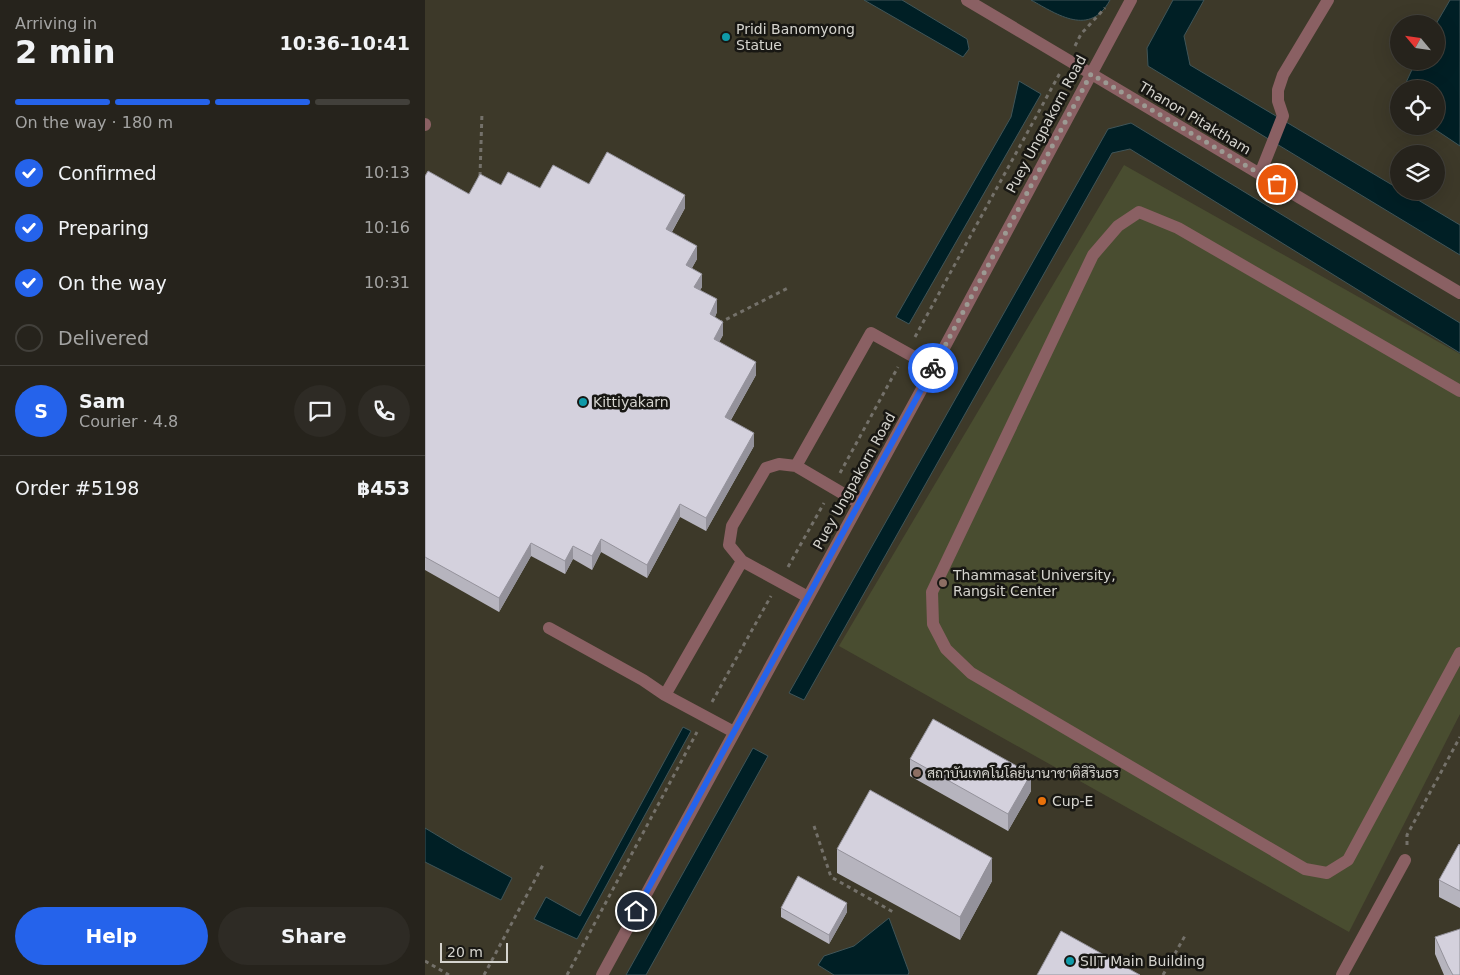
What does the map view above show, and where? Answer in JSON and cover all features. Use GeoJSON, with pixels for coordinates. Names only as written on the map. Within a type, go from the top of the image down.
{"type":"FeatureCollection","features":[{"type":"Feature","properties":{"kind":"street","name":"Thanon Pitaktham"},"geometry":{"type":"LineString","coordinates":[[967,0],[1460,293]]}},
{"type":"Feature","properties":{"kind":"street","name":"Puey Ungpakorn Road"},"geometry":{"type":"LineString","coordinates":[[602,975],[934,368],[1131,0]]}},
{"type":"Feature","properties":{"kind":"street"},"geometry":{"type":"LineString","coordinates":[[1260,174],[1283,116],[1278,101],[1278,90],[1283,75],[1328,0]]}},
{"type":"Feature","properties":{"kind":"street"},"geometry":{"type":"LineString","coordinates":[[1460,391],[1178,228],[1139,212],[1117,226],[1093,255],[932,592],[933,624],[946,649],[971,673],[1305,869],[1327,873],[1348,860],[1460,653]]}},
{"type":"Feature","properties":{"kind":"street"},"geometry":{"type":"LineString","coordinates":[[796,466],[871,333],[934,368]]}},
{"type":"Feature","properties":{"kind":"street"},"geometry":{"type":"LineString","coordinates":[[808,596],[742,561],[729,545],[732,526],[767,468],[779,464],[796,466],[859,503]]}},
{"type":"Feature","properties":{"kind":"street"},"geometry":{"type":"LineString","coordinates":[[665,695],[742,561]]}},
{"type":"Feature","properties":{"kind":"street"},"geometry":{"type":"LineString","coordinates":[[549,628],[643,680],[665,695],[734,732]]}},
{"type":"Feature","properties":{"kind":"street"},"geometry":{"type":"LineString","coordinates":[[1342,975],[1405,860]]}},
{"type":"Feature","properties":{"kind":"path"},"geometry":{"type":"LineString","coordinates":[[567,975],[705,716],[1081,34],[1106,7]]}},
{"type":"Feature","properties":{"kind":"path"},"geometry":{"type":"LineString","coordinates":[[480,178],[483,112]]}},
{"type":"Feature","properties":{"kind":"path"},"geometry":{"type":"LineString","coordinates":[[719,323],[790,288]]}},
{"type":"Feature","properties":{"kind":"path"},"geometry":{"type":"LineString","coordinates":[[1405,860],[1407,834],[1460,737]]}},
{"type":"Feature","properties":{"kind":"path"},"geometry":{"type":"LineString","coordinates":[[814,826],[831,877],[895,913]]}},
{"type":"Feature","properties":{"kind":"path"},"geometry":{"type":"LineString","coordinates":[[484,975],[544,862]]}},
{"type":"Feature","properties":{"kind":"path"},"geometry":{"type":"LineString","coordinates":[[1163,975],[1186,934]]}},
{"type":"Feature","properties":{"kind":"path"},"geometry":{"type":"LineString","coordinates":[[425,961],[449,975]]}},
{"type":"Feature","properties":{"kind":"shaded area","name":"Thammasat University, Rangsit Center"},"geometry":{"type":"Polygon","coordinates":[[[425,0],[1460,0],[1460,975],[425,975],[425,0]]]}},
{"type":"Feature","properties":{"kind":"green space"},"geometry":{"type":"Polygon","coordinates":[[[1124,165],[1460,354],[1460,714],[1349,932],[839,646],[1124,165]]]}},
{"type":"Feature","properties":{"kind":"water"},"geometry":{"type":"Polygon","coordinates":[[[864,0],[902,0],[967,39],[969,49],[963,57],[864,0]]]}},
{"type":"Feature","properties":{"kind":"water"},"geometry":{"type":"Polygon","coordinates":[[[1031,0],[1110,0],[1102,11],[1093,18],[1073,20],[1052,12],[1031,0]]]}},
{"type":"Feature","properties":{"kind":"water"},"geometry":{"type":"Polygon","coordinates":[[[1173,0],[1204,0],[1184,36],[1190,65],[1390,184],[1390,200],[1418,200],[1460,225],[1460,255],[1148,66],[1147,48],[1173,0]]]}},
{"type":"Feature","properties":{"kind":"water"},"geometry":{"type":"Polygon","coordinates":[[[1450,0],[1460,0],[1460,146],[1444,135],[1445,80],[1407,80],[1412,70],[1445,70],[1445,15],[1441,15],[1450,0]]]}},
{"type":"Feature","properties":{"kind":"water"},"geometry":{"type":"Polygon","coordinates":[[[1019,81],[1041,94],[909,324],[896,317],[1011,117],[1019,81]]]}},
{"type":"Feature","properties":{"kind":"water"},"geometry":{"type":"Polygon","coordinates":[[[1131,123],[1460,323],[1460,353],[1130,149],[1112,153],[804,700],[789,693],[1108,129],[1131,123]]]}},
{"type":"Feature","properties":{"kind":"water"},"geometry":{"type":"Polygon","coordinates":[[[683,727],[691,731],[577,939],[534,919],[546,897],[580,916],[683,727]]]}},
{"type":"Feature","properties":{"kind":"water"},"geometry":{"type":"Polygon","coordinates":[[[753,748],[768,756],[646,975],[626,975],[753,748]]]}},
{"type":"Feature","properties":{"kind":"water"},"geometry":{"type":"Polygon","coordinates":[[[425,828],[512,878],[501,900],[425,862],[425,828]]]}},
{"type":"Feature","properties":{"kind":"water"},"geometry":{"type":"Polygon","coordinates":[[[889,918],[909,972],[908,975],[834,975],[818,965],[824,956],[854,946],[889,918]]]}},
{"type":"Feature","properties":{"kind":"building","name":"Kittiyakarn"},"geometry":{"type":"Polygon","coordinates":[[[607,152],[685,195],[666,229],[697,246],[686,265],[702,274],[694,287],[717,299],[710,314],[723,322],[714,339],[756,362],[725,417],[754,433],[706,518],[680,504],[647,565],[601,539],[592,556],[573,546],[565,561],[531,543],[499,598],[425,557],[425,176],[428,171],[469,194],[480,174],[501,185],[508,172],[540,188],[553,165],[589,184],[607,152]]]}},
{"type":"Feature","properties":{"kind":"building"},"geometry":{"type":"Polygon","coordinates":[[[933,719],[1031,774],[1008,814],[910,759],[933,719]]]}},
{"type":"Feature","properties":{"kind":"building"},"geometry":{"type":"Polygon","coordinates":[[[870,790],[992,858],[960,917],[837,849],[870,790]]]}},
{"type":"Feature","properties":{"kind":"building"},"geometry":{"type":"Polygon","coordinates":[[[1460,845],[1460,891],[1439,880],[1460,845]]]}},
{"type":"Feature","properties":{"kind":"building"},"geometry":{"type":"Polygon","coordinates":[[[798,876],[847,903],[829,935],[781,908],[798,876]]]}},
{"type":"Feature","properties":{"kind":"building"},"geometry":{"type":"Polygon","coordinates":[[[1460,929],[1460,975],[1453,975],[1435,937],[1460,929]]]}},
{"type":"Feature","properties":{"kind":"building"},"geometry":{"type":"Polygon","coordinates":[[[1061,931],[1140,975],[1037,975],[1061,931]]]}},
{"type":"Feature","properties":{"kind":"way so far"},"geometry":{"type":"LineString","coordinates":[[933,368],[1091,74],[1277,184]]}},
{"type":"Feature","properties":{"kind":"place","name":"Pridi Banomyong Statue"},"geometry":{"type":"Point","coordinates":[726,37]}},
{"type":"Feature","properties":{"kind":"place","name":"Kittiyakarn"},"geometry":{"type":"Point","coordinates":[583,402]}},
{"type":"Feature","properties":{"kind":"place","name":"Thammasat University, Rangsit Center"},"geometry":{"type":"Point","coordinates":[943,583]}},
{"type":"Feature","properties":{"kind":"place","name":"สถาบันเทคโนโลยีนานาชาติสิรินธร"},"geometry":{"type":"Point","coordinates":[917,773]}},
{"type":"Feature","properties":{"kind":"place","name":"Cup-E"},"geometry":{"type":"Point","coordinates":[1042,801]}},
{"type":"Feature","properties":{"kind":"place","name":"SIIT Main Building"},"geometry":{"type":"Point","coordinates":[1070,961]}},
{"type":"Feature","properties":{"kind":"route"},"geometry":{"type":"LineString","coordinates":[[636,911],[933,368]]}}]}
